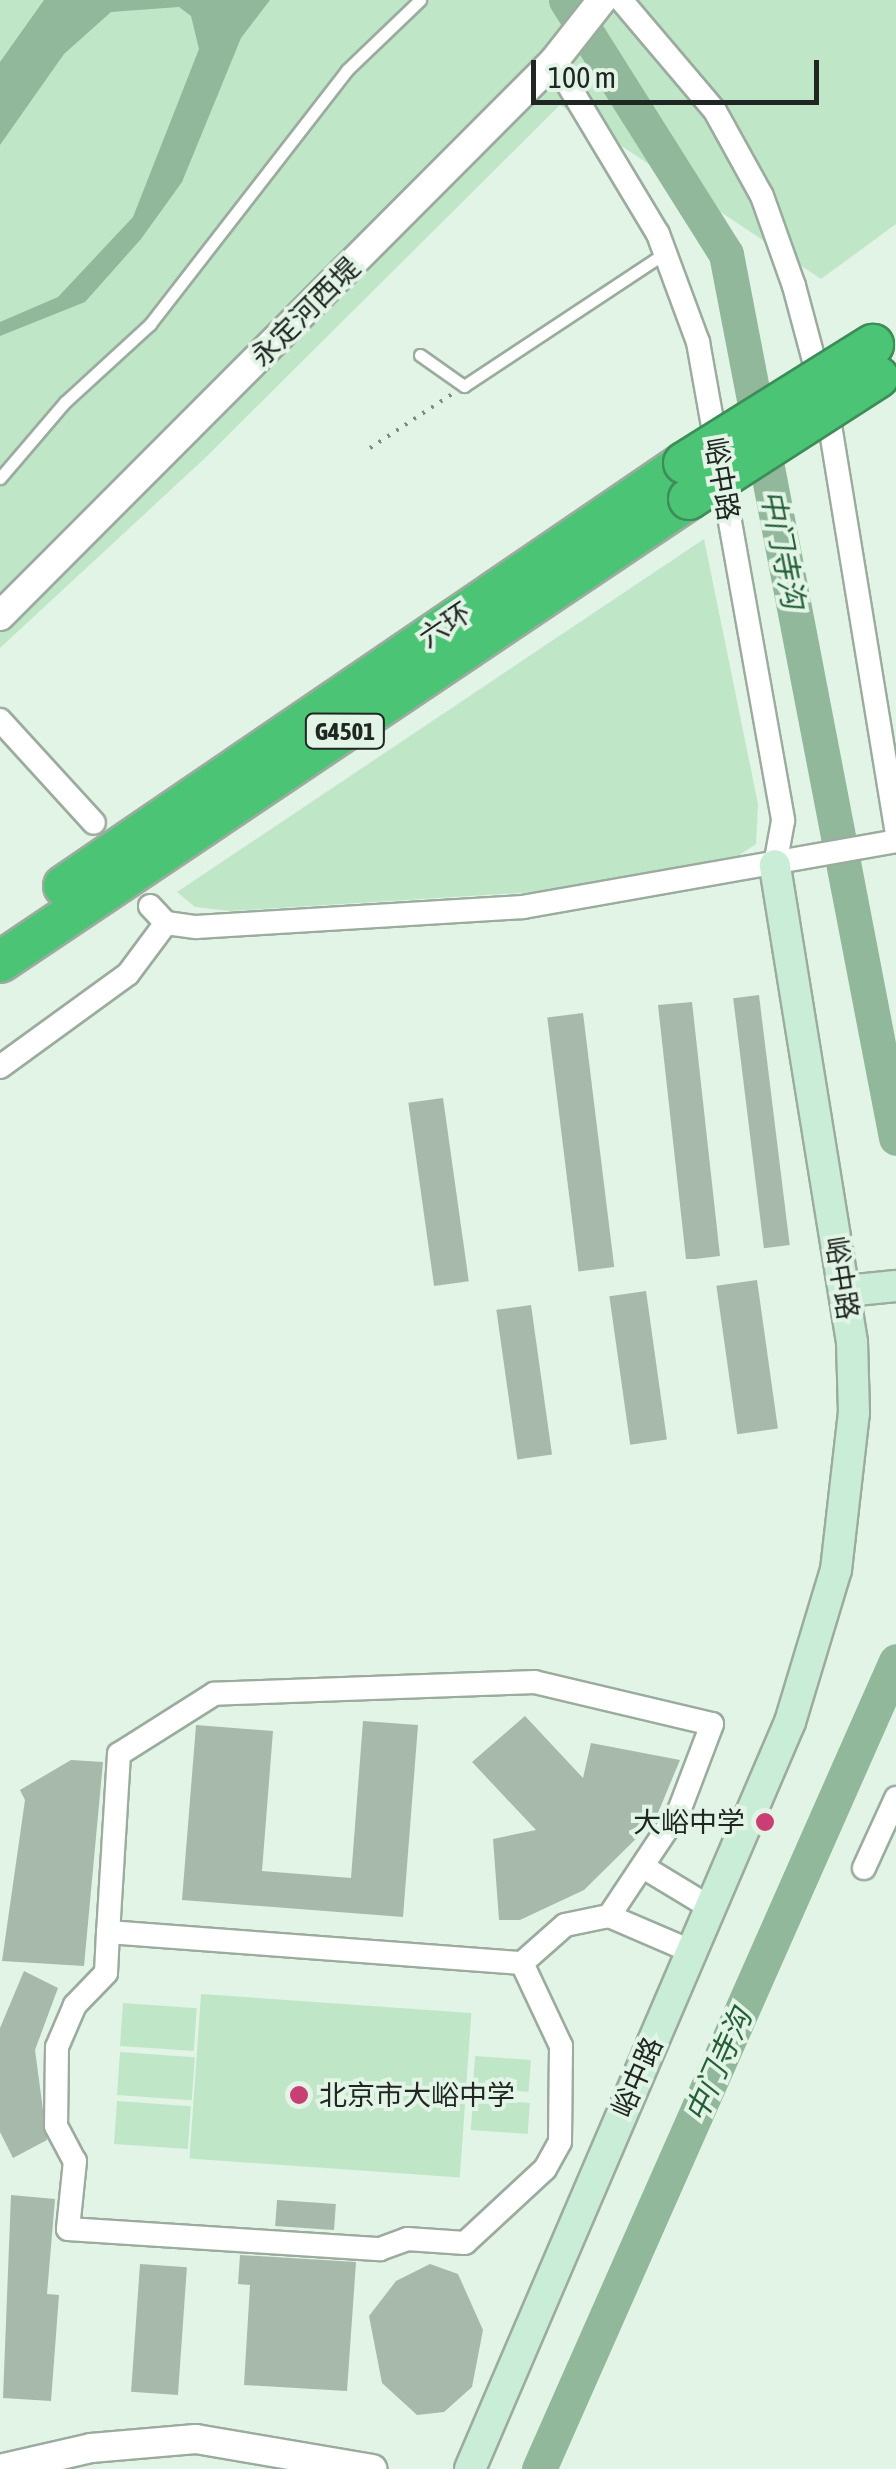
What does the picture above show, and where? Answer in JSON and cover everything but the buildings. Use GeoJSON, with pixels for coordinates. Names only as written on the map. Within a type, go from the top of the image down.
{"type":"FeatureCollection","features":[{"type":"Feature","properties":{"kind":"highway","name":"六环"},"geometry":{"type":"LineString","coordinates":[[0,930],[886,354]]}},
{"type":"Feature","properties":{"kind":"highway","name":"六环"},"geometry":{"type":"LineString","coordinates":[[0,962],[686,481]]}},
{"type":"Feature","properties":{"kind":"main road","name":"峪中路"},"geometry":{"type":"LineString","coordinates":[[470,2469],[790,1722],[832,1585],[854,1413],[846,1291],[787,863]]}},
{"type":"Feature","properties":{"kind":"main road"},"geometry":{"type":"LineString","coordinates":[[846,1291],[896,1286]]}},
{"type":"Feature","properties":{"kind":"street","name":"永定河西堤"},"geometry":{"type":"LineString","coordinates":[[0,616],[555,61],[602,0]]}},
{"type":"Feature","properties":{"kind":"street"},"geometry":{"type":"LineString","coordinates":[[621,0],[715,111],[762,196],[794,286],[828,412],[896,828]]}},
{"type":"Feature","properties":{"kind":"street","name":"峪中路"},"geometry":{"type":"LineString","coordinates":[[555,61],[665,253],[698,342],[783,821],[787,863]]}},
{"type":"Feature","properties":{"kind":"street"},"geometry":{"type":"LineString","coordinates":[[0,720],[94,823]]}},
{"type":"Feature","properties":{"kind":"street"},"geometry":{"type":"LineString","coordinates":[[150,906],[166,923],[523,907],[896,841]]}},
{"type":"Feature","properties":{"kind":"street"},"geometry":{"type":"LineString","coordinates":[[0,1068],[128,974],[166,923]]}},
{"type":"Feature","properties":{"kind":"street"},"geometry":{"type":"LineString","coordinates":[[522,1963],[561,2046],[560,2142],[546,2169],[465,2243],[407,2239],[380,2249],[68,2229],[75,2161],[56,2126],[57,2046],[75,2005],[106,1972],[120,1754],[214,1694],[535,1682],[712,1724],[680,1810],[646,1868],[609,1916]]}},
{"type":"Feature","properties":{"kind":"street"},"geometry":{"type":"LineString","coordinates":[[864,1868],[889,1835],[896,1798]]}},
{"type":"Feature","properties":{"kind":"street"},"geometry":{"type":"LineString","coordinates":[[646,1868],[712,1908]]}},
{"type":"Feature","properties":{"kind":"street"},"geometry":{"type":"LineString","coordinates":[[108,1932],[522,1963],[564,1925],[609,1916],[693,1952]]}},
{"type":"Feature","properties":{"kind":"street"},"geometry":{"type":"LineString","coordinates":[[0,2469],[91,2448],[196,2439],[372,2469]]}},
{"type":"Feature","properties":{"kind":"lane"},"geometry":{"type":"LineString","coordinates":[[0,478],[66,402],[150,324],[346,70],[420,0]]}},
{"type":"Feature","properties":{"kind":"lane"},"geometry":{"type":"LineString","coordinates":[[420,354],[464,386],[665,253]]}},
{"type":"Feature","properties":{"kind":"path"},"geometry":{"type":"LineString","coordinates":[[370,448],[464,386]]}},
{"type":"Feature","properties":{"kind":"shaded area"},"geometry":{"type":"Polygon","coordinates":[[[0,0],[896,0],[896,224],[821,279],[560,105],[204,459],[0,648],[0,0]]]}},
{"type":"Feature","properties":{"kind":"shaded area"},"geometry":{"type":"Polygon","coordinates":[[[44,0],[270,0],[241,38],[182,182],[141,239],[85,302],[0,336],[0,322],[58,297],[133,217],[199,49],[191,16],[179,7],[111,12],[64,54],[0,145],[0,62],[44,0]]]}},
{"type":"Feature","properties":{"kind":"shaded area"},"geometry":{"type":"Polygon","coordinates":[[[704,539],[758,804],[756,844],[738,856],[536,892],[230,911],[195,907],[177,892],[704,539]]]}},
{"type":"Feature","properties":{"kind":"shaded area"},"geometry":{"type":"Polygon","coordinates":[[[201,1994],[471,2013],[460,2178],[189,2159],[201,1994]]]}},
{"type":"Feature","properties":{"kind":"shaded area"},"geometry":{"type":"Polygon","coordinates":[[[123,2003],[197,2008],[194,2051],[120,2046],[123,2003]]]}},
{"type":"Feature","properties":{"kind":"shaded area"},"geometry":{"type":"Polygon","coordinates":[[[120,2052],[195,2057],[192,2100],[117,2095],[120,2052]]]}},
{"type":"Feature","properties":{"kind":"shaded area"},"geometry":{"type":"Polygon","coordinates":[[[475,2056],[531,2060],[529,2092],[473,2088],[475,2056]]]}},
{"type":"Feature","properties":{"kind":"shaded area"},"geometry":{"type":"Polygon","coordinates":[[[473,2099],[530,2103],[528,2134],[471,2130],[473,2099]]]}},
{"type":"Feature","properties":{"kind":"shaded area"},"geometry":{"type":"Polygon","coordinates":[[[117,2101],[191,2106],[188,2149],[114,2144],[117,2101]]]}},
{"type":"Feature","properties":{"kind":"waterway","name":"中门寺沟"},"geometry":{"type":"LineString","coordinates":[[566,0],[726,254],[896,1138]]}},
{"type":"Feature","properties":{"kind":"waterway","name":"中门寺沟"},"geometry":{"type":"LineString","coordinates":[[539,2469],[896,1661]]}},
{"type":"Feature","properties":{"kind":"place","name":"大峪中学"},"geometry":{"type":"Point","coordinates":[765,1822]}},
{"type":"Feature","properties":{"kind":"place","name":"北京市大峪中学"},"geometry":{"type":"Point","coordinates":[299,2095]}}]}
